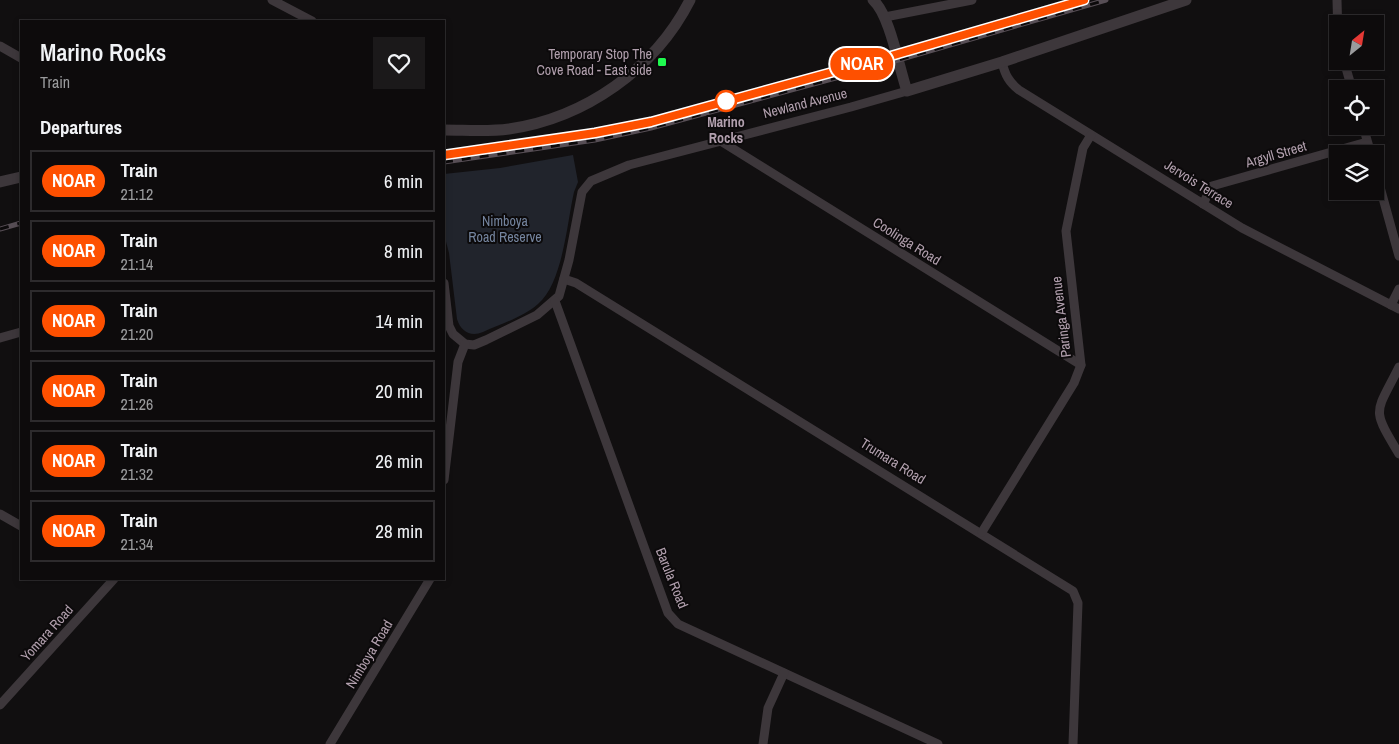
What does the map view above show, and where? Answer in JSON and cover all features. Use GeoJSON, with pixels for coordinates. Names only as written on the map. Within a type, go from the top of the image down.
{"type":"FeatureCollection","features":[{"type":"Feature","properties":{"kind":"street"},"geometry":{"type":"LineString","coordinates":[[272,0],[310,20]]}},
{"type":"Feature","properties":{"kind":"street"},"geometry":{"type":"LineString","coordinates":[[445,130],[510,129],[557,117],[596,98],[638,69],[674,28],[690,0]]}},
{"type":"Feature","properties":{"kind":"street"},"geometry":{"type":"LineString","coordinates":[[873,0],[878,4],[885,17],[907,91]]}},
{"type":"Feature","properties":{"kind":"street"},"geometry":{"type":"LineString","coordinates":[[885,17],[972,0]]}},
{"type":"Feature","properties":{"kind":"street","name":"Newland Avenue"},"geometry":{"type":"LineString","coordinates":[[555,301],[564,279],[581,198],[587,184],[629,165],[907,91],[1002,62],[1186,0]]}},
{"type":"Feature","properties":{"kind":"street"},"geometry":{"type":"LineString","coordinates":[[1337,0],[1337,15]]}},
{"type":"Feature","properties":{"kind":"street"},"geometry":{"type":"LineString","coordinates":[[0,46],[20,57]]}},
{"type":"Feature","properties":{"kind":"street","name":"Jervois Terrace"},"geometry":{"type":"LineString","coordinates":[[1002,62],[1010,83],[1202,204],[1242,228],[1395,307]]}},
{"type":"Feature","properties":{"kind":"street","name":"Paringa Avenue"},"geometry":{"type":"LineString","coordinates":[[982,532],[1074,383],[1081,365],[1066,231],[1083,148],[1091,134]]}},
{"type":"Feature","properties":{"kind":"street"},"geometry":{"type":"LineString","coordinates":[[1366,135],[1369,145]]}},
{"type":"Feature","properties":{"kind":"street","name":"Coolinga Road"},"geometry":{"type":"LineString","coordinates":[[719,140],[1081,365]]}},
{"type":"Feature","properties":{"kind":"street","name":"Argyll Street"},"geometry":{"type":"LineString","coordinates":[[1202,204],[1212,186],[1368,142]]}},
{"type":"Feature","properties":{"kind":"street"},"geometry":{"type":"LineString","coordinates":[[0,182],[20,178]]}},
{"type":"Feature","properties":{"kind":"street"},"geometry":{"type":"LineString","coordinates":[[1384,200],[1399,256]]}},
{"type":"Feature","properties":{"kind":"street","name":"Trumara Road"},"geometry":{"type":"LineString","coordinates":[[564,279],[585,288],[982,532],[1073,591],[1078,603],[1073,744]]}},
{"type":"Feature","properties":{"kind":"street"},"geometry":{"type":"LineString","coordinates":[[1395,307],[1399,288]]}},
{"type":"Feature","properties":{"kind":"street"},"geometry":{"type":"LineString","coordinates":[[445,292],[449,326],[452,334],[465,344],[474,345],[537,315],[555,301]]}},
{"type":"Feature","properties":{"kind":"street","name":"Barula Road"},"geometry":{"type":"LineString","coordinates":[[555,301],[668,613],[678,624],[938,744]]}},
{"type":"Feature","properties":{"kind":"street"},"geometry":{"type":"LineString","coordinates":[[0,338],[20,332]]}},
{"type":"Feature","properties":{"kind":"street"},"geometry":{"type":"LineString","coordinates":[[445,472],[458,362],[465,344]]}},
{"type":"Feature","properties":{"kind":"street"},"geometry":{"type":"LineString","coordinates":[[1399,367],[1378,409],[1379,420],[1399,454]]}},
{"type":"Feature","properties":{"kind":"street"},"geometry":{"type":"LineString","coordinates":[[0,514],[20,525]]}},
{"type":"Feature","properties":{"kind":"street","name":"Yomara Road"},"geometry":{"type":"LineString","coordinates":[[0,704],[113,580]]}},
{"type":"Feature","properties":{"kind":"street","name":"Nimboya Road"},"geometry":{"type":"LineString","coordinates":[[330,744],[429,580]]}},
{"type":"Feature","properties":{"kind":"street"},"geometry":{"type":"LineString","coordinates":[[763,744],[768,708],[784,673]]}},
{"type":"Feature","properties":{"kind":"green space","name":"Nimboya Road Reserve"},"geometry":{"type":"Polygon","coordinates":[[[573,155],[578,182],[574,192],[559,267],[546,294],[538,304],[526,313],[479,333],[471,334],[461,327],[457,319],[449,253],[445,238],[445,174],[500,168],[573,155]]]}},
{"type":"Feature","properties":{"kind":"railway"},"geometry":{"type":"LineString","coordinates":[[445,162],[595,140],[651,128],[843,76],[1106,0]]}},
{"type":"Feature","properties":{"kind":"railway"},"geometry":{"type":"LineString","coordinates":[[0,229],[20,223]]}},
{"type":"Feature","properties":{"kind":"train","name":"NOAR"},"geometry":{"type":"LineString","coordinates":[[445,155],[595,133],[651,122],[884,58],[1084,0]]}},
{"type":"Feature","properties":{"kind":"place","name":"Temporary Stop The Cove Road - East side"},"geometry":{"type":"Point","coordinates":[662,62]}},
{"type":"Feature","properties":{"kind":"place","name":"Marino Rocks"},"geometry":{"type":"Point","coordinates":[726,101]}}]}
